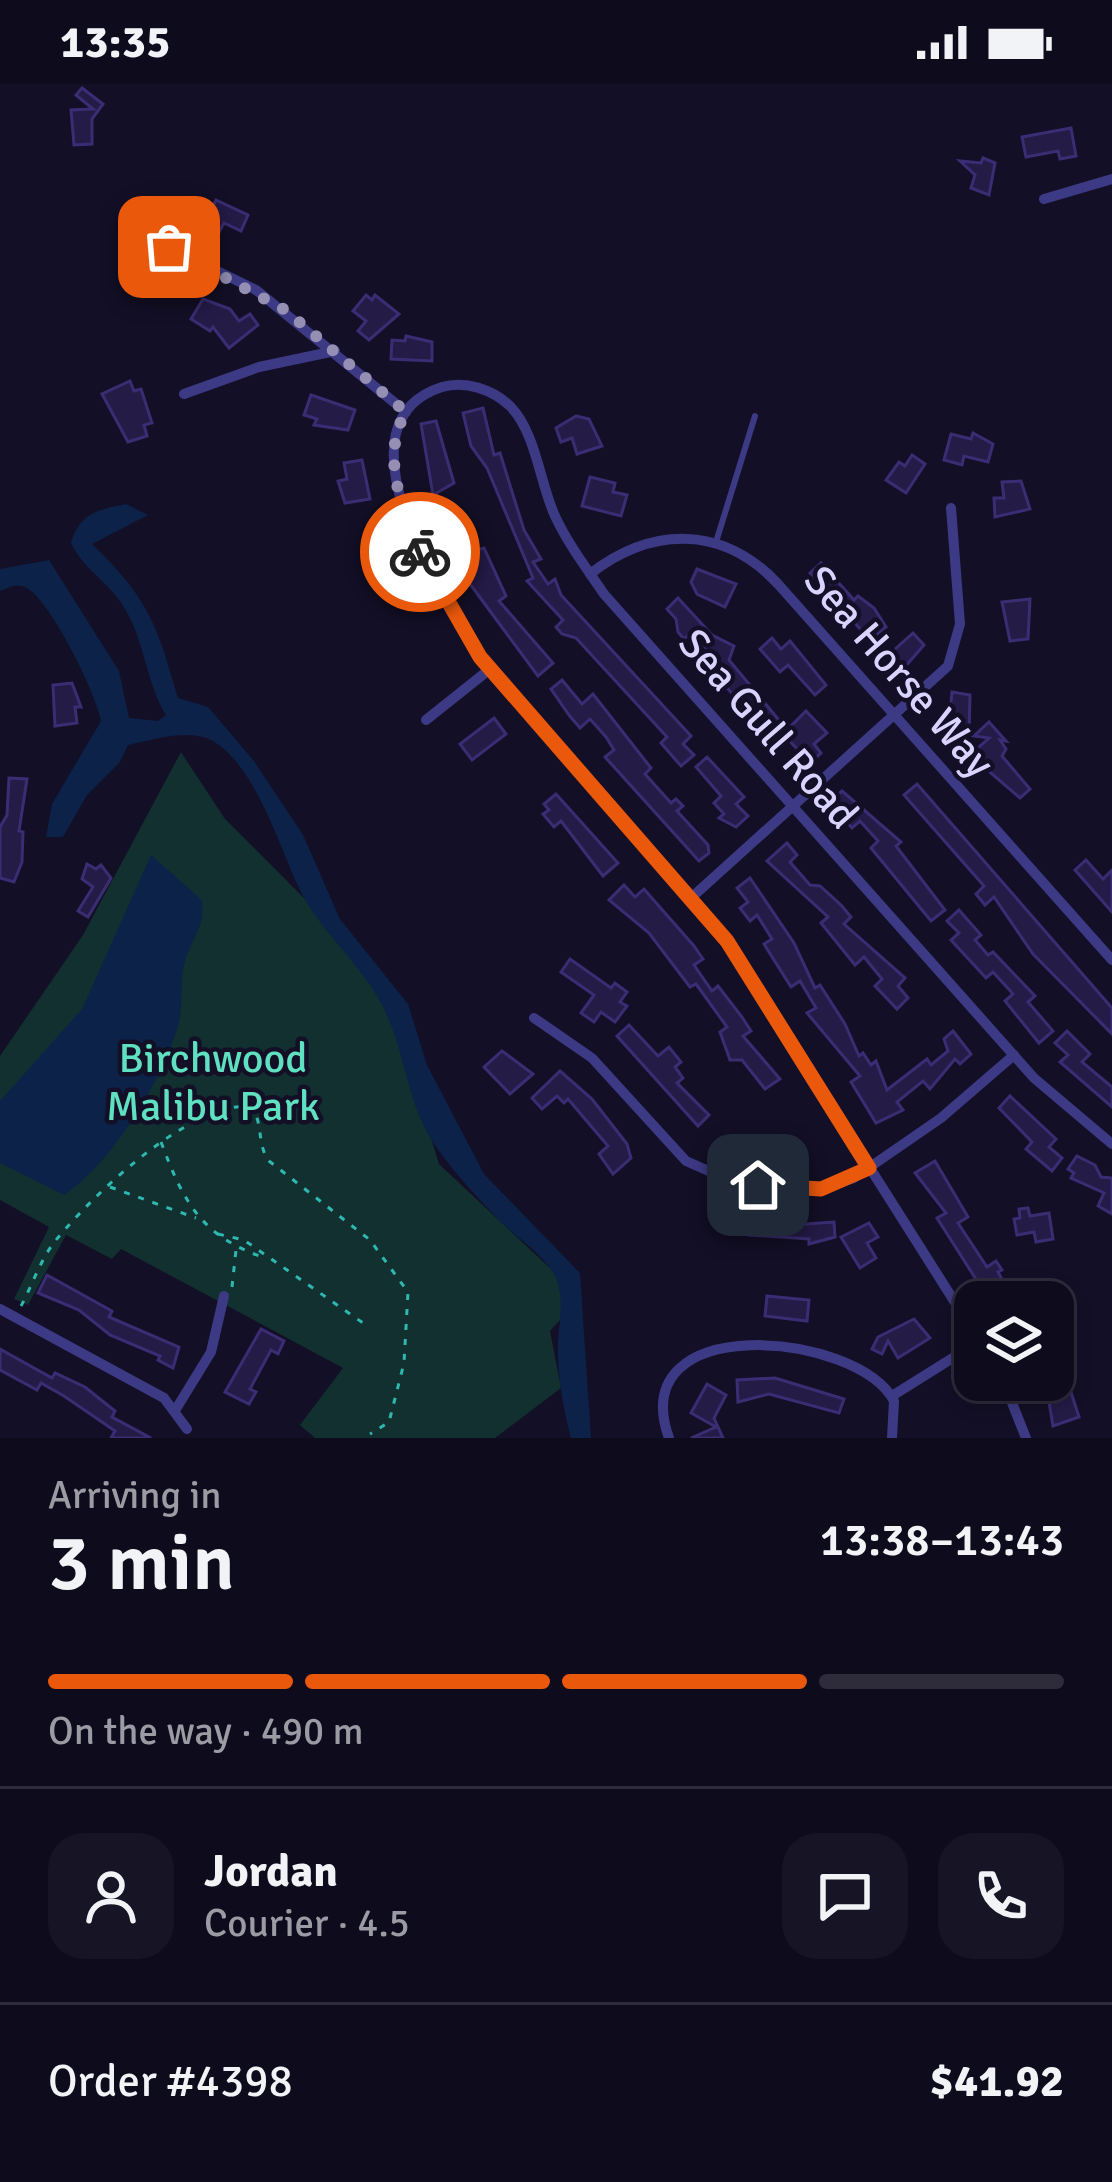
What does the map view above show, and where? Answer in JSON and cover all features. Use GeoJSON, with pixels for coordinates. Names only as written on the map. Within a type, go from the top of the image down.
{"type":"FeatureCollection","features":[{"type":"Feature","properties":{"kind":"street"},"geometry":{"type":"LineString","coordinates":[[1044,199],[1112,179]]}},
{"type":"Feature","properties":{"kind":"street"},"geometry":{"type":"LineString","coordinates":[[142,234],[256,290],[406,412],[393,448],[401,500],[430,573],[490,668],[727,941],[954,1301]]}},
{"type":"Feature","properties":{"kind":"street"},"geometry":{"type":"LineString","coordinates":[[184,394],[259,368],[335,351]]}},
{"type":"Feature","properties":{"kind":"street","name":"Sea Gull Road"},"geometry":{"type":"LineString","coordinates":[[406,412],[428,393],[454,385],[481,388],[509,405],[524,430],[555,516],[590,574],[1057,1102],[1112,1144]]}},
{"type":"Feature","properties":{"kind":"street"},"geometry":{"type":"LineString","coordinates":[[691,898],[939,678],[959,637],[950,508]]}},
{"type":"Feature","properties":{"kind":"street","name":"Sea Horse Way"},"geometry":{"type":"LineString","coordinates":[[590,574],[648,541],[682,537],[716,542],[765,570],[1112,960]]}},
{"type":"Feature","properties":{"kind":"street"},"geometry":{"type":"LineString","coordinates":[[427,720],[490,668]]}},
{"type":"Feature","properties":{"kind":"street"},"geometry":{"type":"LineString","coordinates":[[535,1018],[592,1058],[671,1149],[702,1170],[758,1185],[808,1190],[838,1184],[869,1168],[941,1118],[1014,1055]]}},
{"type":"Feature","properties":{"kind":"street"},"geometry":{"type":"LineString","coordinates":[[176,1409],[211,1352],[224,1296]]}},
{"type":"Feature","properties":{"kind":"street"},"geometry":{"type":"LineString","coordinates":[[0,1309],[176,1409],[188,1429]]}},
{"type":"Feature","properties":{"kind":"street"},"geometry":{"type":"LineString","coordinates":[[669,1438],[663,1402],[672,1375],[691,1358],[717,1348],[768,1346],[827,1358],[879,1381],[892,1396],[892,1438]]}},
{"type":"Feature","properties":{"kind":"street"},"geometry":{"type":"LineString","coordinates":[[892,1396],[954,1357]]}},
{"type":"Feature","properties":{"kind":"street"},"geometry":{"type":"LineString","coordinates":[[1012,1401],[1027,1438]]}},
{"type":"Feature","properties":{"kind":"lane"},"geometry":{"type":"LineString","coordinates":[[716,542],[755,416]]}},
{"type":"Feature","properties":{"kind":"path"},"geometry":{"type":"LineString","coordinates":[[16,1317],[56,1240],[160,1141],[236,1107],[252,1107],[259,1148],[269,1161],[364,1235],[393,1268],[408,1296],[404,1363],[389,1422],[370,1434]]}},
{"type":"Feature","properties":{"kind":"path"},"geometry":{"type":"LineString","coordinates":[[160,1141],[182,1197],[198,1218],[236,1248],[268,1259]]}},
{"type":"Feature","properties":{"kind":"path"},"geometry":{"type":"LineString","coordinates":[[109,1187],[198,1218]]}},
{"type":"Feature","properties":{"kind":"path"},"geometry":{"type":"LineString","coordinates":[[218,1234],[244,1240],[363,1323]]}},
{"type":"Feature","properties":{"kind":"path"},"geometry":{"type":"LineString","coordinates":[[224,1296],[235,1284],[236,1248]]}},
{"type":"Feature","properties":{"kind":"green space","name":"Birchwood Malibu Park"},"geometry":{"type":"Polygon","coordinates":[[[181,752],[225,819],[354,948],[392,1009],[439,1164],[581,1297],[550,1331],[561,1388],[495,1438],[315,1438],[300,1425],[343,1368],[121,1249],[112,1259],[66,1235],[28,1305],[14,1299],[49,1227],[0,1200],[0,1056],[83,935],[181,752]]]}},
{"type":"Feature","properties":{"kind":"water"},"geometry":{"type":"Polygon","coordinates":[[[126,504],[148,515],[92,544],[126,580],[148,614],[178,698],[208,707],[254,761],[303,835],[340,919],[408,1004],[427,1065],[484,1174],[580,1273],[591,1438],[571,1438],[566,1418],[555,1276],[472,1191],[432,1141],[416,1108],[382,1005],[306,902],[263,805],[239,765],[225,750],[200,736],[168,736],[128,745],[120,762],[87,795],[63,837],[46,837],[52,804],[101,721],[60,629],[24,586],[0,591],[0,569],[49,560],[119,671],[129,718],[158,721],[166,715],[132,622],[71,543],[79,525],[91,514],[126,504]]]}},
{"type":"Feature","properties":{"kind":"water"},"geometry":{"type":"Polygon","coordinates":[[[151,855],[202,900],[200,925],[183,969],[178,1026],[133,1120],[99,1164],[64,1195],[0,1163],[0,1101],[82,1009],[151,855]]]}},
{"type":"Feature","properties":{"kind":"building"},"geometry":{"type":"Polygon","coordinates":[[[82,88],[103,104],[92,119],[92,144],[74,145],[71,110],[93,109],[76,95],[82,88]]]}},
{"type":"Feature","properties":{"kind":"building"},"geometry":{"type":"Polygon","coordinates":[[[1071,128],[1076,156],[1060,159],[1058,151],[1026,157],[1022,137],[1071,128]]]}},
{"type":"Feature","properties":{"kind":"building"},"geometry":{"type":"Polygon","coordinates":[[[983,158],[995,163],[989,195],[971,188],[975,175],[960,161],[981,163],[983,158]]]}},
{"type":"Feature","properties":{"kind":"building"},"geometry":{"type":"Polygon","coordinates":[[[216,200],[248,215],[241,231],[224,223],[217,236],[202,229],[216,200]]]}},
{"type":"Feature","properties":{"kind":"building"},"geometry":{"type":"Polygon","coordinates":[[[366,295],[372,300],[375,295],[399,314],[369,340],[358,331],[366,321],[353,311],[366,295]]]}},
{"type":"Feature","properties":{"kind":"building"},"geometry":{"type":"Polygon","coordinates":[[[203,299],[230,309],[239,321],[250,314],[258,325],[229,348],[213,327],[210,331],[191,319],[203,299]]]}},
{"type":"Feature","properties":{"kind":"building"},"geometry":{"type":"Polygon","coordinates":[[[406,336],[432,342],[432,361],[391,359],[392,340],[405,341],[406,336]]]}},
{"type":"Feature","properties":{"kind":"building"},"geometry":{"type":"Polygon","coordinates":[[[130,381],[134,391],[141,389],[152,423],[144,425],[147,436],[128,442],[102,394],[130,381]]]}},
{"type":"Feature","properties":{"kind":"building"},"geometry":{"type":"Polygon","coordinates":[[[311,395],[355,410],[348,430],[314,425],[317,419],[304,415],[311,395]]]}},
{"type":"Feature","properties":{"kind":"building"},"geometry":{"type":"Polygon","coordinates":[[[483,408],[494,455],[500,453],[524,530],[541,559],[533,562],[548,584],[555,579],[561,595],[691,736],[683,744],[694,755],[681,766],[661,743],[667,737],[576,638],[562,634],[556,627],[563,620],[527,581],[533,578],[487,468],[471,446],[463,413],[483,408]]]}},
{"type":"Feature","properties":{"kind":"building"},"geometry":{"type":"Polygon","coordinates":[[[576,416],[589,419],[602,446],[577,454],[572,438],[561,442],[556,428],[576,416]]]}},
{"type":"Feature","properties":{"kind":"building"},"geometry":{"type":"Polygon","coordinates":[[[436,421],[454,483],[433,495],[421,424],[436,421]]]}},
{"type":"Feature","properties":{"kind":"building"},"geometry":{"type":"Polygon","coordinates":[[[973,433],[993,444],[988,462],[964,456],[962,465],[944,460],[951,434],[971,439],[973,433]]]}},
{"type":"Feature","properties":{"kind":"building"},"geometry":{"type":"Polygon","coordinates":[[[912,455],[925,464],[906,493],[886,480],[899,462],[905,466],[912,455]]]}},
{"type":"Feature","properties":{"kind":"building"},"geometry":{"type":"Polygon","coordinates":[[[362,460],[370,499],[345,503],[338,481],[347,479],[344,463],[362,460]]]}},
{"type":"Feature","properties":{"kind":"building"},"geometry":{"type":"Polygon","coordinates":[[[590,477],[615,483],[613,492],[627,495],[621,516],[582,506],[590,477]]]}},
{"type":"Feature","properties":{"kind":"building"},"geometry":{"type":"Polygon","coordinates":[[[1021,481],[1030,509],[995,517],[994,498],[1004,498],[1002,482],[1021,481]]]}},
{"type":"Feature","properties":{"kind":"building"},"geometry":{"type":"Polygon","coordinates":[[[468,542],[473,551],[484,548],[506,596],[499,601],[553,663],[538,676],[470,584],[454,547],[468,542]]]}},
{"type":"Feature","properties":{"kind":"building"},"geometry":{"type":"Polygon","coordinates":[[[821,563],[854,600],[858,596],[874,608],[886,627],[870,640],[810,573],[821,563]]]}},
{"type":"Feature","properties":{"kind":"building"},"geometry":{"type":"Polygon","coordinates":[[[697,569],[736,584],[725,607],[697,594],[691,582],[697,569]]]}},
{"type":"Feature","properties":{"kind":"building"},"geometry":{"type":"Polygon","coordinates":[[[678,598],[712,635],[734,646],[729,660],[784,726],[772,737],[704,663],[712,654],[691,633],[684,639],[678,632],[676,619],[667,609],[678,598]]]}},
{"type":"Feature","properties":{"kind":"building"},"geometry":{"type":"Polygon","coordinates":[[[1030,599],[1028,639],[1010,641],[1002,602],[1030,599]]]}},
{"type":"Feature","properties":{"kind":"building"},"geometry":{"type":"Polygon","coordinates":[[[913,633],[924,645],[897,676],[883,660],[913,633]]]}},
{"type":"Feature","properties":{"kind":"building"},"geometry":{"type":"Polygon","coordinates":[[[772,638],[781,649],[790,641],[826,685],[815,695],[788,665],[780,672],[760,649],[772,638]]]}},
{"type":"Feature","properties":{"kind":"building"},"geometry":{"type":"Polygon","coordinates":[[[562,680],[582,704],[593,694],[651,768],[645,774],[671,803],[676,799],[683,806],[677,811],[708,845],[709,853],[699,861],[605,757],[614,750],[590,719],[580,728],[551,689],[562,680]]]}},
{"type":"Feature","properties":{"kind":"building"},"geometry":{"type":"Polygon","coordinates":[[[72,683],[81,707],[75,707],[77,723],[55,726],[53,685],[72,683]]]}},
{"type":"Feature","properties":{"kind":"building"},"geometry":{"type":"Polygon","coordinates":[[[952,692],[970,695],[969,735],[948,732],[952,692]]]}},
{"type":"Feature","properties":{"kind":"building"},"geometry":{"type":"Polygon","coordinates":[[[806,711],[827,733],[814,744],[821,753],[802,770],[792,759],[800,752],[783,734],[806,711]]]}},
{"type":"Feature","properties":{"kind":"building"},"geometry":{"type":"Polygon","coordinates":[[[494,718],[506,734],[472,760],[460,744],[494,718]]]}},
{"type":"Feature","properties":{"kind":"building"},"geometry":{"type":"Polygon","coordinates":[[[989,722],[1006,741],[1000,740],[1006,749],[1002,756],[1030,789],[1020,798],[970,755],[989,738],[974,736],[989,722]]]}},
{"type":"Feature","properties":{"kind":"building"},"geometry":{"type":"Polygon","coordinates":[[[707,757],[744,797],[736,804],[748,816],[736,827],[719,818],[724,814],[714,803],[721,796],[696,767],[707,757]]]}},
{"type":"Feature","properties":{"kind":"building"},"geometry":{"type":"Polygon","coordinates":[[[9,778],[27,779],[19,831],[23,832],[22,862],[14,882],[0,878],[0,827],[7,815],[9,778]]]}},
{"type":"Feature","properties":{"kind":"building"},"geometry":{"type":"Polygon","coordinates":[[[917,784],[1112,1008],[1112,1034],[1033,954],[994,897],[985,905],[976,894],[984,886],[904,795],[917,784]]]}},
{"type":"Feature","properties":{"kind":"building"},"geometry":{"type":"Polygon","coordinates":[[[842,791],[901,842],[896,846],[945,910],[931,921],[871,848],[878,841],[860,821],[852,828],[829,802],[842,791]]]}},
{"type":"Feature","properties":{"kind":"building"},"geometry":{"type":"Polygon","coordinates":[[[556,794],[618,863],[603,876],[561,821],[554,827],[543,814],[549,810],[544,804],[556,794]]]}},
{"type":"Feature","properties":{"kind":"building"},"geometry":{"type":"Polygon","coordinates":[[[787,843],[797,855],[790,862],[810,885],[820,886],[851,917],[844,924],[905,978],[898,986],[908,998],[897,1009],[875,986],[882,979],[864,957],[855,965],[821,923],[828,917],[767,861],[787,843]]]}},
{"type":"Feature","properties":{"kind":"building"},"geometry":{"type":"Polygon","coordinates":[[[1086,860],[1103,879],[1112,870],[1112,912],[1075,870],[1086,860]]]}},
{"type":"Feature","properties":{"kind":"building"},"geometry":{"type":"Polygon","coordinates":[[[87,864],[96,869],[101,865],[111,878],[88,917],[78,911],[93,887],[82,879],[87,864]]]}},
{"type":"Feature","properties":{"kind":"building"},"geometry":{"type":"Polygon","coordinates":[[[750,878],[794,943],[815,988],[820,985],[845,1024],[859,1056],[863,1053],[871,1065],[876,1061],[887,1090],[927,1059],[931,1065],[948,1051],[944,1039],[953,1031],[971,1054],[960,1064],[955,1059],[930,1089],[923,1081],[897,1102],[903,1110],[876,1123],[851,1082],[860,1076],[807,1013],[816,1008],[800,981],[791,987],[764,944],[772,939],[757,915],[750,921],[740,908],[748,902],[737,888],[750,878]]]}},
{"type":"Feature","properties":{"kind":"building"},"geometry":{"type":"Polygon","coordinates":[[[624,885],[635,897],[644,889],[694,946],[703,959],[694,965],[712,991],[718,986],[742,1017],[751,1031],[743,1036],[780,1079],[765,1089],[742,1060],[730,1060],[720,1032],[727,1027],[696,984],[690,987],[649,933],[609,900],[624,885]]]}},
{"type":"Feature","properties":{"kind":"building"},"geometry":{"type":"Polygon","coordinates":[[[959,910],[981,935],[975,940],[988,955],[993,952],[1035,996],[1028,1002],[1053,1031],[1039,1043],[1005,1001],[1013,994],[993,972],[986,978],[951,940],[959,933],[947,921],[959,910]]]}},
{"type":"Feature","properties":{"kind":"building"},"geometry":{"type":"Polygon","coordinates":[[[570,959],[611,988],[615,983],[627,992],[620,1002],[627,1006],[615,1022],[601,1012],[594,1022],[581,1013],[594,995],[561,972],[570,959]]]}},
{"type":"Feature","properties":{"kind":"building"},"geometry":{"type":"Polygon","coordinates":[[[629,1025],[658,1056],[669,1047],[681,1062],[675,1067],[683,1078],[677,1083],[709,1115],[698,1126],[617,1036],[629,1025]]]}},
{"type":"Feature","properties":{"kind":"building"},"geometry":{"type":"Polygon","coordinates":[[[1067,1031],[1090,1054],[1082,1062],[1112,1087],[1112,1107],[1060,1062],[1068,1055],[1055,1043],[1067,1031]]]}},
{"type":"Feature","properties":{"kind":"building"},"geometry":{"type":"Polygon","coordinates":[[[502,1051],[533,1074],[510,1094],[484,1067],[502,1051]]]}},
{"type":"Feature","properties":{"kind":"building"},"geometry":{"type":"Polygon","coordinates":[[[560,1071],[592,1099],[627,1144],[631,1158],[613,1174],[599,1154],[608,1146],[568,1099],[564,1103],[557,1096],[542,1109],[532,1098],[560,1071]]]}},
{"type":"Feature","properties":{"kind":"building"},"geometry":{"type":"Polygon","coordinates":[[[1010,1096],[1056,1139],[1049,1147],[1062,1158],[1052,1171],[1026,1149],[1032,1142],[999,1108],[1010,1096]]]}},
{"type":"Feature","properties":{"kind":"building"},"geometry":{"type":"Polygon","coordinates":[[[1077,1156],[1095,1165],[1101,1177],[1112,1178],[1112,1214],[1098,1206],[1104,1193],[1071,1178],[1074,1173],[1068,1169],[1077,1156]]]}},
{"type":"Feature","properties":{"kind":"building"},"geometry":{"type":"Polygon","coordinates":[[[935,1161],[968,1217],[958,1223],[987,1267],[996,1261],[1003,1281],[977,1281],[937,1218],[946,1213],[915,1173],[935,1161]]]}},
{"type":"Feature","properties":{"kind":"building"},"geometry":{"type":"Polygon","coordinates":[[[1028,1208],[1030,1216],[1049,1213],[1053,1239],[1036,1242],[1034,1232],[1017,1235],[1014,1219],[1020,1218],[1019,1209],[1028,1208]]]}},
{"type":"Feature","properties":{"kind":"building"},"geometry":{"type":"Polygon","coordinates":[[[752,1216],[791,1225],[834,1222],[835,1237],[809,1244],[809,1239],[749,1235],[752,1216]]]}},
{"type":"Feature","properties":{"kind":"building"},"geometry":{"type":"Polygon","coordinates":[[[869,1223],[878,1237],[867,1243],[876,1258],[860,1268],[841,1237],[869,1223]]]}},
{"type":"Feature","properties":{"kind":"building"},"geometry":{"type":"Polygon","coordinates":[[[47,1275],[112,1311],[109,1317],[179,1347],[173,1368],[158,1360],[160,1356],[110,1335],[79,1310],[38,1293],[47,1275]]]}},
{"type":"Feature","properties":{"kind":"building"},"geometry":{"type":"Polygon","coordinates":[[[767,1296],[809,1300],[807,1321],[765,1316],[767,1296]]]}},
{"type":"Feature","properties":{"kind":"building"},"geometry":{"type":"Polygon","coordinates":[[[914,1319],[930,1338],[898,1358],[888,1341],[882,1354],[872,1349],[878,1337],[914,1319]]]}},
{"type":"Feature","properties":{"kind":"building"},"geometry":{"type":"Polygon","coordinates":[[[261,1329],[284,1341],[278,1354],[271,1350],[250,1389],[256,1392],[249,1404],[225,1392],[261,1329]]]}},
{"type":"Feature","properties":{"kind":"building"},"geometry":{"type":"Polygon","coordinates":[[[0,1349],[52,1378],[55,1373],[85,1387],[115,1411],[112,1417],[151,1438],[111,1438],[115,1431],[64,1396],[41,1383],[37,1390],[0,1370],[0,1349]]]}},
{"type":"Feature","properties":{"kind":"building"},"geometry":{"type":"Polygon","coordinates":[[[775,1378],[844,1399],[839,1413],[769,1394],[738,1402],[737,1380],[775,1378]]]}},
{"type":"Feature","properties":{"kind":"building"},"geometry":{"type":"Polygon","coordinates":[[[707,1384],[726,1395],[714,1418],[723,1438],[691,1438],[716,1427],[691,1413],[707,1384]]]}},
{"type":"Feature","properties":{"kind":"building"},"geometry":{"type":"Polygon","coordinates":[[[1049,1401],[1074,1401],[1079,1417],[1053,1426],[1049,1401]]]}},
{"type":"Feature","properties":{"kind":"way so far"},"geometry":{"type":"LineString","coordinates":[[169,247],[225,273],[285,310],[406,412],[396,434],[393,462],[420,552]]}},
{"type":"Feature","properties":{"kind":"route"},"geometry":{"type":"LineString","coordinates":[[420,552],[480,657],[727,941],[869,1168],[821,1189],[758,1185]]}}]}
